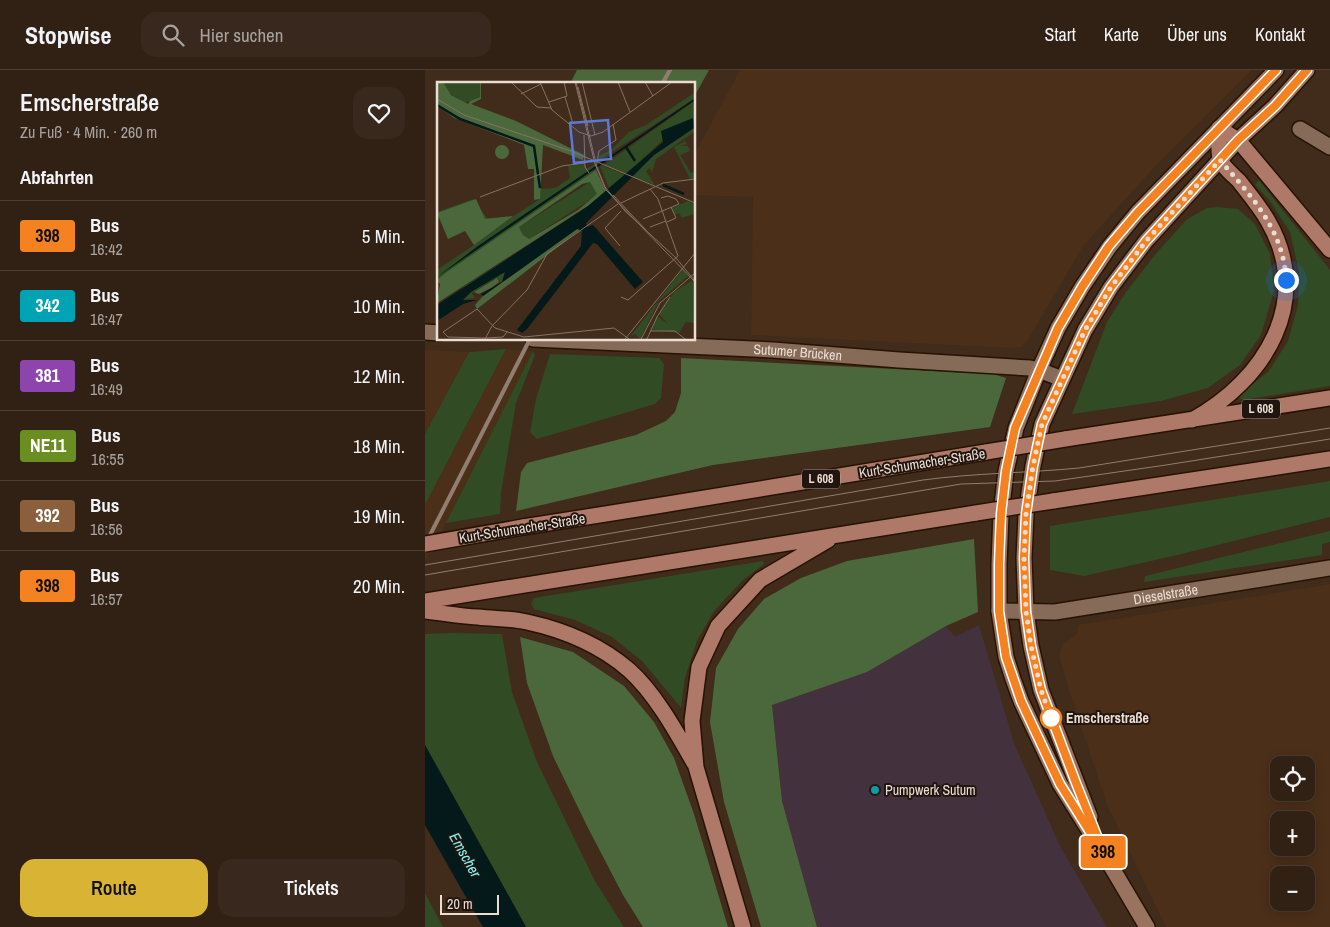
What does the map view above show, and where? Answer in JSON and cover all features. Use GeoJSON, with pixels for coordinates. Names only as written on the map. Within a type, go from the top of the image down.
{"type":"FeatureCollection","features":[{"type":"Feature","properties":{"kind":"main road"},"geometry":{"type":"LineString","coordinates":[[1219,128],[1238,140],[1330,250]]}},
{"type":"Feature","properties":{"kind":"main road"},"geometry":{"type":"LineString","coordinates":[[1219,128],[1220,160]]}},
{"type":"Feature","properties":{"kind":"main road","name":"L 608"},"geometry":{"type":"LineString","coordinates":[[1192,420],[1209,411],[1234,391],[1259,364],[1273,340],[1282,317],[1286,293],[1285,267],[1279,243],[1268,220],[1220,160]]}},
{"type":"Feature","properties":{"kind":"main road","name":"Kurt-Schumacher-Straße"},"geometry":{"type":"LineString","coordinates":[[425,544],[1330,398]]}},
{"type":"Feature","properties":{"kind":"main road"},"geometry":{"type":"LineString","coordinates":[[425,601],[1053,500],[1330,459]]}},
{"type":"Feature","properties":{"kind":"main road"},"geometry":{"type":"LineString","coordinates":[[743,927],[696,766],[692,721],[699,667],[718,626],[760,580],[836,535]]}},
{"type":"Feature","properties":{"kind":"main road"},"geometry":{"type":"LineString","coordinates":[[425,611],[527,622],[573,636],[607,653],[630,671],[647,691],[674,727],[696,766]]}},
{"type":"Feature","properties":{"kind":"street"},"geometry":{"type":"LineString","coordinates":[[1147,927],[1060,784],[1021,701],[1006,657],[999,611],[999,564],[1001,514],[1006,471],[1015,428],[1058,328],[1109,246],[1138,212],[1276,70]]}},
{"type":"Feature","properties":{"kind":"street"},"geometry":{"type":"LineString","coordinates":[[1105,856],[1041,690],[1031,646],[1026,611],[1024,558],[1026,514],[1033,466],[1042,424],[1085,330],[1111,287],[1146,241],[1238,140],[1275,106],[1307,70]]}},
{"type":"Feature","properties":{"kind":"street"},"geometry":{"type":"LineString","coordinates":[[1300,129],[1330,148]]}},
{"type":"Feature","properties":{"kind":"street","name":"Sutumer Brücken"},"geometry":{"type":"LineString","coordinates":[[555,340],[773,350],[1030,368],[1062,379]]}},
{"type":"Feature","properties":{"kind":"street","name":"Dieselstraße"},"geometry":{"type":"LineString","coordinates":[[999,611],[1055,612],[1330,568]]}},
{"type":"Feature","properties":{"kind":"shaded area"},"geometry":{"type":"Polygon","coordinates":[[[740,70],[1252,70],[1159,162],[1083,246],[1028,340],[1022,347],[751,335],[753,197],[695,195],[695,153],[740,70]]]}},
{"type":"Feature","properties":{"kind":"shaded area"},"geometry":{"type":"Polygon","coordinates":[[[506,349],[533,351],[425,562],[425,505],[506,349]]]}},
{"type":"Feature","properties":{"kind":"shaded area"},"geometry":{"type":"Polygon","coordinates":[[[425,350],[469,352],[425,434],[425,350]]]}},
{"type":"Feature","properties":{"kind":"shaded area"},"geometry":{"type":"Polygon","coordinates":[[[1330,584],[1330,927],[1166,927],[1108,807],[1070,694],[1059,655],[1063,644],[1077,634],[1078,625],[1330,584]]]}},
{"type":"Feature","properties":{"kind":"shaded area"},"geometry":{"type":"Polygon","coordinates":[[[979,625],[1014,743],[1060,846],[1107,927],[817,927],[782,801],[772,705],[867,672],[946,626],[955,637],[979,625]]]}},
{"type":"Feature","properties":{"kind":"green space"},"geometry":{"type":"Polygon","coordinates":[[[577,70],[709,70],[695,95],[695,82],[571,82],[577,70]]]}},
{"type":"Feature","properties":{"kind":"green space"},"geometry":{"type":"Polygon","coordinates":[[[1259,180],[1330,270],[1330,386],[1243,400],[1239,398],[1241,393],[1268,372],[1288,341],[1298,305],[1299,272],[1290,232],[1270,201],[1255,185],[1259,180]]]}},
{"type":"Feature","properties":{"kind":"green space"},"geometry":{"type":"Polygon","coordinates":[[[1207,208],[1238,209],[1255,224],[1270,254],[1274,291],[1261,335],[1240,365],[1208,388],[1161,401],[1072,414],[1107,322],[1126,292],[1154,256],[1186,220],[1207,208]]]}},
{"type":"Feature","properties":{"kind":"green space"},"geometry":{"type":"Polygon","coordinates":[[[506,349],[425,505],[425,434],[469,352],[506,349]]]}},
{"type":"Feature","properties":{"kind":"green space"},"geometry":{"type":"Polygon","coordinates":[[[533,351],[535,355],[516,403],[501,493],[500,514],[446,523],[533,351]]]}},
{"type":"Feature","properties":{"kind":"green space"},"geometry":{"type":"Polygon","coordinates":[[[550,354],[659,358],[664,364],[661,398],[655,404],[537,439],[530,432],[536,399],[550,354]]]}},
{"type":"Feature","properties":{"kind":"green space"},"geometry":{"type":"Polygon","coordinates":[[[681,358],[993,374],[1006,378],[990,427],[713,465],[516,511],[521,472],[527,463],[636,435],[666,421],[675,412],[681,393],[681,358]]]}},
{"type":"Feature","properties":{"kind":"green space"},"geometry":{"type":"Polygon","coordinates":[[[1330,481],[1330,517],[1084,576],[1050,570],[1050,526],[1330,481]]]}},
{"type":"Feature","properties":{"kind":"green space"},"geometry":{"type":"Polygon","coordinates":[[[1330,531],[1330,542],[1322,544],[1322,555],[1144,582],[1145,576],[1330,531]]]}},
{"type":"Feature","properties":{"kind":"green space"},"geometry":{"type":"Polygon","coordinates":[[[974,539],[978,612],[946,626],[867,672],[772,705],[782,801],[817,927],[761,927],[724,802],[710,722],[716,668],[738,629],[764,599],[801,578],[847,561],[974,539]]]}},
{"type":"Feature","properties":{"kind":"green space"},"geometry":{"type":"Polygon","coordinates":[[[763,561],[764,564],[743,580],[714,611],[697,641],[685,678],[681,708],[642,661],[612,637],[575,620],[534,609],[531,604],[534,598],[763,561]]]}},
{"type":"Feature","properties":{"kind":"green space"},"geometry":{"type":"Polygon","coordinates":[[[425,634],[502,634],[512,692],[537,762],[595,881],[624,927],[526,927],[425,745],[425,634]]]}},
{"type":"Feature","properties":{"kind":"green space"},"geometry":{"type":"Polygon","coordinates":[[[520,637],[573,652],[624,686],[654,722],[674,758],[694,814],[728,927],[643,927],[623,895],[553,756],[527,683],[520,637]]]}},
{"type":"Feature","properties":{"kind":"green space"},"geometry":{"type":"Polygon","coordinates":[[[425,893],[443,927],[425,927],[425,893]]]}},
{"type":"Feature","properties":{"kind":"water","name":"Emscher"},"geometry":{"type":"Polygon","coordinates":[[[425,745],[526,927],[483,927],[425,825],[425,745]]]}},
{"type":"Feature","properties":{"kind":"tram line"},"geometry":{"type":"LineString","coordinates":[[425,565],[923,480],[1079,468],[1330,428]]}},
{"type":"Feature","properties":{"kind":"tram line"},"geometry":{"type":"LineString","coordinates":[[425,575],[961,484],[1055,481],[1330,439]]}},
{"type":"Feature","properties":{"kind":"railway"},"geometry":{"type":"LineString","coordinates":[[663,82],[670,70]]}},
{"type":"Feature","properties":{"kind":"railway"},"geometry":{"type":"LineString","coordinates":[[425,545],[529,340]]}},
{"type":"Feature","properties":{"kind":"bus line","name":"398"},"geometry":{"type":"LineString","coordinates":[[1276,70],[1138,212],[1109,246],[1058,328],[1015,428],[1006,471],[1001,514],[999,564],[999,611],[1006,657],[1021,701],[1060,784],[1105,856],[1041,690],[1031,646],[1026,611],[1024,558],[1026,514],[1033,466],[1042,424],[1085,330],[1111,287],[1146,241],[1238,140],[1275,106],[1307,70]]}},
{"type":"Feature","properties":{"kind":"place","name":"Emscherstraße"},"geometry":{"type":"Point","coordinates":[1051,718]}},
{"type":"Feature","properties":{"kind":"place","name":"Pumpwerk Sutum"},"geometry":{"type":"Point","coordinates":[875,790]}},
{"type":"Feature","properties":{"kind":"route"},"geometry":{"type":"LineString","coordinates":[[1051,718],[1041,690],[1031,646],[1026,611],[1024,558],[1026,514],[1033,466],[1042,424],[1085,330],[1111,287],[1146,241],[1220,160],[1268,220],[1279,243],[1286,280]]}}]}
